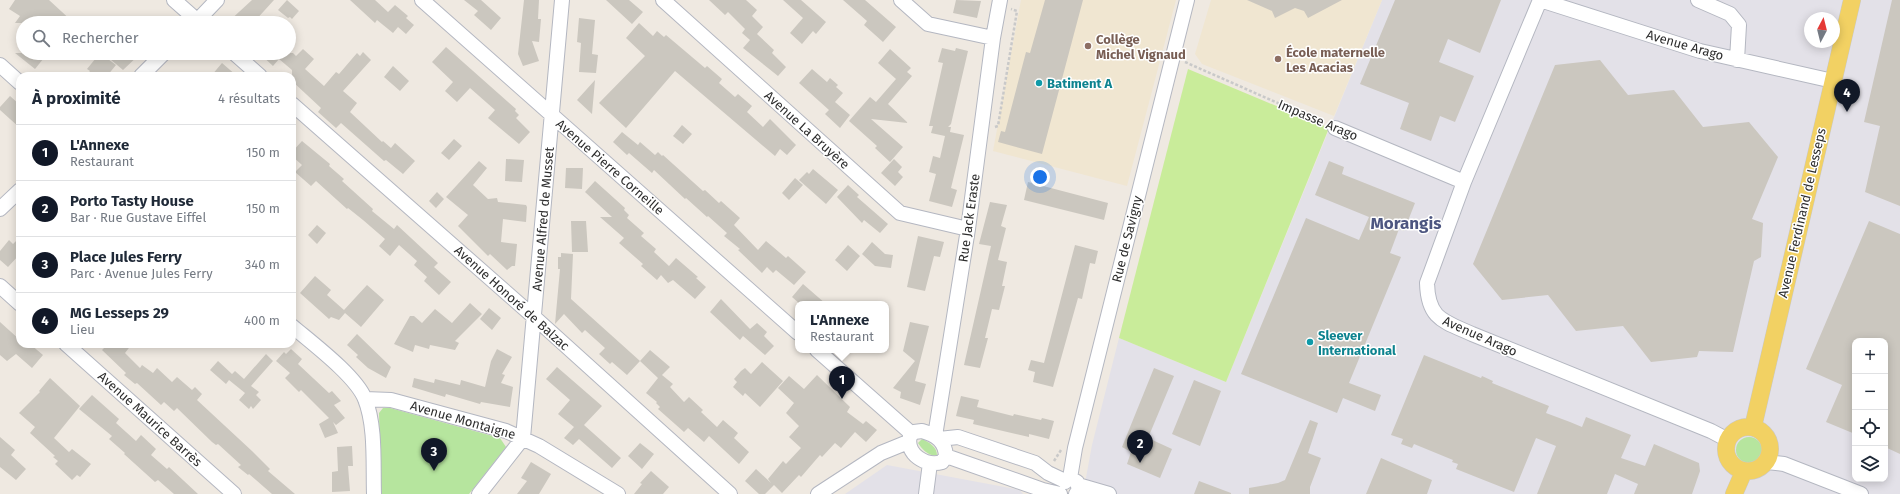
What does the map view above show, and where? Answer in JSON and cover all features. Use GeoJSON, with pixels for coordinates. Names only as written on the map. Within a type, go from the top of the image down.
{"type":"FeatureCollection","features":[{"type":"Feature","properties":{"kind":"main road","name":"Avenue Ferdinand de Lesseps"},"geometry":{"type":"LineString","coordinates":[[1753,427],[1852,0]]}},
{"type":"Feature","properties":{"kind":"main road"},"geometry":{"type":"LineString","coordinates":[[1753,427],[1760,430],[1769,441],[1771,448],[1766,462],[1757,470],[1744,471],[1738,469],[1729,459],[1726,446],[1728,440],[1738,429],[1753,427]]}},
{"type":"Feature","properties":{"kind":"main road"},"geometry":{"type":"LineString","coordinates":[[1734,494],[1744,471]]}},
{"type":"Feature","properties":{"kind":"street"},"geometry":{"type":"LineString","coordinates":[[174,0],[191,16]]}},
{"type":"Feature","properties":{"kind":"street"},"geometry":{"type":"LineString","coordinates":[[202,16],[217,0]]}},
{"type":"Feature","properties":{"kind":"street","name":"Avenue Pierre Corneille"},"geometry":{"type":"LineString","coordinates":[[422,0],[795,330]]}},
{"type":"Feature","properties":{"kind":"street","name":"Avenue Alfred de Musset"},"geometry":{"type":"LineString","coordinates":[[523,438],[562,0]]}},
{"type":"Feature","properties":{"kind":"street","name":"Avenue La Bruyère"},"geometry":{"type":"LineString","coordinates":[[663,0],[900,213],[968,229]]}},
{"type":"Feature","properties":{"kind":"street"},"geometry":{"type":"LineString","coordinates":[[901,0],[928,24],[993,38]]}},
{"type":"Feature","properties":{"kind":"street","name":"Rue de Savigny"},"geometry":{"type":"LineString","coordinates":[[1069,488],[1075,448],[1187,0]]}},
{"type":"Feature","properties":{"kind":"street","name":"Avenue Arago"},"geometry":{"type":"LineString","coordinates":[[1728,440],[1711,431],[1472,334],[1439,319],[1432,309],[1427,294],[1427,283],[1464,182],[1540,0],[1561,3],[1700,51],[1833,81]]}},
{"type":"Feature","properties":{"kind":"street"},"geometry":{"type":"LineString","coordinates":[[1698,0],[1730,14],[1739,25],[1737,60]]}},
{"type":"Feature","properties":{"kind":"street","name":"Rue Jack Eraste"},"geometry":{"type":"LineString","coordinates":[[937,437],[968,229],[999,2]]}},
{"type":"Feature","properties":{"kind":"street"},"geometry":{"type":"LineString","coordinates":[[145,72],[157,60]]}},
{"type":"Feature","properties":{"kind":"street"},"geometry":{"type":"LineString","coordinates":[[242,60],[255,72]]}},
{"type":"Feature","properties":{"kind":"street"},"geometry":{"type":"LineString","coordinates":[[0,65],[16,79]]}},
{"type":"Feature","properties":{"kind":"street","name":"Avenue Honoré de Balzac"},"geometry":{"type":"LineString","coordinates":[[296,108],[534,317],[730,494]]}},
{"type":"Feature","properties":{"kind":"street","name":"Impasse Arago"},"geometry":{"type":"LineString","coordinates":[[1334,128],[1464,182]]}},
{"type":"Feature","properties":{"kind":"street"},"geometry":{"type":"LineString","coordinates":[[0,210],[16,194]]}},
{"type":"Feature","properties":{"kind":"street"},"geometry":{"type":"LineString","coordinates":[[0,286],[16,300]]}},
{"type":"Feature","properties":{"kind":"street"},"geometry":{"type":"LineString","coordinates":[[296,330],[357,386],[365,399],[371,429],[374,494]]}},
{"type":"Feature","properties":{"kind":"street","name":"Avenue Maurice Barrès"},"geometry":{"type":"LineString","coordinates":[[70,348],[234,494]]}},
{"type":"Feature","properties":{"kind":"street"},"geometry":{"type":"LineString","coordinates":[[820,353],[910,438]]}},
{"type":"Feature","properties":{"kind":"street","name":"Avenue Montaigne"},"geometry":{"type":"LineString","coordinates":[[365,399],[392,400],[506,431],[523,438],[618,494]]}},
{"type":"Feature","properties":{"kind":"street"},"geometry":{"type":"LineString","coordinates":[[818,494],[881,452],[922,431],[937,437],[958,437],[1035,463],[1069,488]]}},
{"type":"Feature","properties":{"kind":"street"},"geometry":{"type":"LineString","coordinates":[[910,438],[909,447],[914,455],[930,463],[942,462],[946,456],[944,444],[937,437]]}},
{"type":"Feature","properties":{"kind":"street"},"geometry":{"type":"LineString","coordinates":[[479,494],[523,438]]}},
{"type":"Feature","properties":{"kind":"street"},"geometry":{"type":"LineString","coordinates":[[946,456],[1043,490],[1069,488],[1109,494]]}},
{"type":"Feature","properties":{"kind":"street"},"geometry":{"type":"LineString","coordinates":[[1766,462],[1784,464],[1861,494]]}},
{"type":"Feature","properties":{"kind":"street"},"geometry":{"type":"LineString","coordinates":[[926,494],[930,463]]}},
{"type":"Feature","properties":{"kind":"path"},"geometry":{"type":"LineString","coordinates":[[981,128],[998,126],[1017,11],[999,2]]}},
{"type":"Feature","properties":{"kind":"path","name":"Impasse Arago"},"geometry":{"type":"LineString","coordinates":[[1173,56],[1334,128]]}},
{"type":"Feature","properties":{"kind":"shaded area","name":"Collège Michel Vignaud"},"geometry":{"type":"Polygon","coordinates":[[[1021,0],[1176,0],[1127,186],[993,151],[1021,0]]]}},
{"type":"Feature","properties":{"kind":"shaded area","name":"École maternelle Les Acacias"},"geometry":{"type":"Polygon","coordinates":[[[1211,0],[1382,0],[1334,116],[1202,64],[1195,54],[1211,0]]]}},
{"type":"Feature","properties":{"kind":"shaded area"},"geometry":{"type":"Polygon","coordinates":[[[1382,0],[1900,0],[1900,494],[1083,494],[1092,445],[1119,338],[1226,382],[1382,0]]]}},
{"type":"Feature","properties":{"kind":"shaded area"},"geometry":{"type":"Polygon","coordinates":[[[887,465],[1020,490],[1023,494],[845,494],[887,465]]]}},
{"type":"Feature","properties":{"kind":"green space"},"geometry":{"type":"Polygon","coordinates":[[[1188,69],[1329,128],[1226,382],[1119,338],[1188,69]]]}},
{"type":"Feature","properties":{"kind":"green space"},"geometry":{"type":"Polygon","coordinates":[[[383,408],[390,408],[500,438],[506,447],[469,494],[381,494],[379,413],[383,408]]]}},
{"type":"Feature","properties":{"kind":"green space"},"geometry":{"type":"Polygon","coordinates":[[[1749,437],[1758,441],[1762,450],[1758,459],[1749,463],[1740,459],[1736,450],[1740,441],[1749,437]]]}},
{"type":"Feature","properties":{"kind":"green space"},"geometry":{"type":"Polygon","coordinates":[[[922,439],[934,447],[937,455],[931,455],[924,450],[918,443],[922,439]]]}},
{"type":"Feature","properties":{"kind":"building"},"geometry":{"type":"Polygon","coordinates":[[[15,0],[49,0],[66,16],[20,16],[9,9],[15,0]]]}},
{"type":"Feature","properties":{"kind":"building"},"geometry":{"type":"Polygon","coordinates":[[[252,0],[274,0],[259,16],[235,16],[252,0]]]}},
{"type":"Feature","properties":{"kind":"building"},"geometry":{"type":"Polygon","coordinates":[[[287,0],[299,11],[295,16],[286,16],[278,10],[287,0]]]}},
{"type":"Feature","properties":{"kind":"building"},"geometry":{"type":"Polygon","coordinates":[[[350,0],[375,0],[388,12],[395,5],[408,16],[406,18],[414,25],[406,34],[398,27],[393,33],[377,20],[375,23],[350,0]]]}},
{"type":"Feature","properties":{"kind":"building"},"geometry":{"type":"Polygon","coordinates":[[[464,0],[481,0],[501,18],[491,30],[474,15],[478,11],[464,0]]]}},
{"type":"Feature","properties":{"kind":"building"},"geometry":{"type":"Polygon","coordinates":[[[524,0],[539,0],[538,19],[541,19],[539,42],[532,41],[539,61],[523,66],[518,54],[524,0]]]}},
{"type":"Feature","properties":{"kind":"building"},"geometry":{"type":"Polygon","coordinates":[[[606,0],[629,0],[643,12],[632,24],[606,0]]]}},
{"type":"Feature","properties":{"kind":"building"},"geometry":{"type":"Polygon","coordinates":[[[709,0],[746,0],[757,10],[752,16],[763,27],[757,34],[774,50],[772,53],[786,67],[778,76],[743,48],[750,40],[742,33],[745,29],[728,12],[725,15],[709,0]]]}},
{"type":"Feature","properties":{"kind":"building"},"geometry":{"type":"Polygon","coordinates":[[[783,0],[801,0],[826,22],[816,34],[813,31],[802,44],[790,33],[803,18],[783,0]]]}},
{"type":"Feature","properties":{"kind":"building"},"geometry":{"type":"Polygon","coordinates":[[[843,0],[865,0],[896,27],[883,42],[864,25],[867,21],[843,0]]]}},
{"type":"Feature","properties":{"kind":"building"},"geometry":{"type":"Polygon","coordinates":[[[956,0],[981,1],[977,18],[953,13],[956,0]]]}},
{"type":"Feature","properties":{"kind":"building","name":"Batiment A"},"geometry":{"type":"Polygon","coordinates":[[[1045,0],[1083,0],[1042,154],[998,142],[1001,131],[1005,132],[1026,52],[1030,53],[1045,0]]]}},
{"type":"Feature","properties":{"kind":"building"},"geometry":{"type":"Polygon","coordinates":[[[1247,0],[1342,0],[1308,18],[1304,11],[1295,8],[1275,18],[1272,11],[1247,0]]]}},
{"type":"Feature","properties":{"kind":"building"},"geometry":{"type":"Polygon","coordinates":[[[1395,0],[1501,0],[1480,53],[1448,39],[1439,62],[1474,76],[1455,122],[1440,116],[1431,141],[1400,129],[1409,103],[1360,84],[1395,0]]]}},
{"type":"Feature","properties":{"kind":"building"},"geometry":{"type":"Polygon","coordinates":[[[1892,0],[1900,0],[1900,206],[1865,192],[1880,126],[1864,122],[1892,0]]]}},
{"type":"Feature","properties":{"kind":"building"},"geometry":{"type":"Polygon","coordinates":[[[579,18],[595,20],[592,54],[598,55],[596,73],[579,72],[581,43],[577,42],[579,18]]]}},
{"type":"Feature","properties":{"kind":"building"},"geometry":{"type":"Polygon","coordinates":[[[639,23],[653,36],[657,31],[664,37],[666,35],[705,68],[707,66],[722,79],[719,83],[735,97],[738,94],[752,106],[747,112],[763,127],[770,119],[796,145],[787,155],[780,149],[775,156],[675,71],[626,128],[599,103],[645,56],[626,38],[639,23]]]}},
{"type":"Feature","properties":{"kind":"building"},"geometry":{"type":"Polygon","coordinates":[[[446,47],[516,109],[515,111],[519,115],[516,118],[530,132],[519,144],[488,118],[495,110],[470,88],[457,102],[445,91],[453,82],[432,62],[446,47]]]}},
{"type":"Feature","properties":{"kind":"building"},"geometry":{"type":"Polygon","coordinates":[[[942,48],[955,51],[956,48],[968,51],[951,124],[948,127],[951,127],[950,132],[964,135],[951,188],[957,190],[952,207],[929,201],[936,174],[929,172],[933,156],[940,158],[945,136],[931,133],[933,126],[929,126],[943,63],[938,62],[942,48]]]}},
{"type":"Feature","properties":{"kind":"building"},"geometry":{"type":"Polygon","coordinates":[[[303,49],[314,59],[305,69],[324,86],[336,72],[339,74],[357,53],[360,56],[363,52],[371,60],[343,91],[357,103],[350,112],[382,142],[383,141],[391,148],[395,143],[415,161],[403,174],[386,160],[384,161],[341,123],[336,128],[318,112],[321,108],[296,85],[296,72],[292,72],[292,70],[280,60],[296,60],[296,56],[303,49]]]}},
{"type":"Feature","properties":{"kind":"building"},"geometry":{"type":"Polygon","coordinates":[[[890,49],[911,68],[907,72],[912,76],[888,104],[908,123],[871,119],[903,147],[890,162],[875,148],[877,146],[849,121],[870,97],[876,102],[896,79],[878,63],[890,49]]]}},
{"type":"Feature","properties":{"kind":"building"},"geometry":{"type":"Polygon","coordinates":[[[24,60],[42,60],[35,69],[24,60]]]}},
{"type":"Feature","properties":{"kind":"building"},"geometry":{"type":"Polygon","coordinates":[[[94,60],[109,60],[116,65],[110,72],[89,72],[90,71],[87,69],[94,60]]]}},
{"type":"Feature","properties":{"kind":"building"},"geometry":{"type":"Polygon","coordinates":[[[111,60],[134,60],[123,70],[111,60]]]}},
{"type":"Feature","properties":{"kind":"building"},"geometry":{"type":"Polygon","coordinates":[[[267,60],[278,60],[273,66],[267,60]]]}},
{"type":"Feature","properties":{"kind":"building"},"geometry":{"type":"Polygon","coordinates":[[[1600,60],[1628,95],[1674,90],[1703,127],[1749,122],[1778,157],[1752,219],[1763,223],[1761,257],[1754,261],[1733,352],[1699,351],[1697,357],[1651,362],[1623,326],[1576,331],[1548,295],[1502,300],[1473,264],[1555,65],[1600,60]]]}},
{"type":"Feature","properties":{"kind":"building"},"geometry":{"type":"Polygon","coordinates":[[[222,63],[232,72],[214,72],[222,63]]]}},
{"type":"Feature","properties":{"kind":"building"},"geometry":{"type":"Polygon","coordinates":[[[393,66],[409,81],[400,91],[384,77],[393,66]]]}},
{"type":"Feature","properties":{"kind":"building"},"geometry":{"type":"Polygon","coordinates":[[[812,69],[827,82],[830,78],[838,85],[836,87],[843,93],[835,102],[850,115],[840,128],[825,114],[829,110],[799,83],[812,69]]]}},
{"type":"Feature","properties":{"kind":"building"},"geometry":{"type":"Polygon","coordinates":[[[595,80],[592,114],[577,100],[595,80]]]}},
{"type":"Feature","properties":{"kind":"building"},"geometry":{"type":"Polygon","coordinates":[[[10,96],[16,101],[16,124],[0,110],[0,107],[10,96]]]}},
{"type":"Feature","properties":{"kind":"building"},"geometry":{"type":"Polygon","coordinates":[[[682,125],[692,134],[683,144],[673,136],[682,125]]]}},
{"type":"Feature","properties":{"kind":"building"},"geometry":{"type":"Polygon","coordinates":[[[622,132],[638,145],[640,142],[655,155],[658,152],[662,156],[663,155],[703,191],[705,190],[719,203],[721,201],[740,218],[734,225],[758,250],[766,241],[786,258],[788,256],[806,272],[794,285],[776,270],[773,273],[767,267],[762,273],[738,250],[740,249],[724,236],[727,233],[708,216],[707,217],[686,198],[685,199],[654,170],[652,173],[629,153],[627,155],[613,142],[622,132]]]}},
{"type":"Feature","properties":{"kind":"building"},"geometry":{"type":"Polygon","coordinates":[[[454,139],[462,146],[449,160],[441,153],[454,139]]]}},
{"type":"Feature","properties":{"kind":"building"},"geometry":{"type":"Polygon","coordinates":[[[302,141],[330,164],[329,166],[344,179],[342,181],[373,209],[372,211],[394,229],[397,225],[438,263],[434,267],[451,282],[439,295],[424,281],[427,277],[414,265],[417,261],[399,245],[390,256],[379,246],[385,239],[348,208],[347,209],[316,181],[311,186],[296,173],[302,165],[296,160],[296,148],[302,141]]]}},
{"type":"Feature","properties":{"kind":"building"},"geometry":{"type":"Polygon","coordinates":[[[506,159],[524,160],[522,182],[505,181],[506,159]]]}},
{"type":"Feature","properties":{"kind":"building"},"geometry":{"type":"Polygon","coordinates":[[[894,159],[902,167],[898,172],[903,177],[895,186],[881,173],[894,159]]]}},
{"type":"Feature","properties":{"kind":"building"},"geometry":{"type":"Polygon","coordinates":[[[479,161],[487,168],[473,185],[488,199],[497,198],[498,202],[526,205],[527,207],[526,222],[503,219],[501,242],[517,244],[515,266],[512,266],[507,270],[490,254],[488,256],[458,226],[468,215],[446,197],[479,161]]]}},
{"type":"Feature","properties":{"kind":"building"},"geometry":{"type":"Polygon","coordinates":[[[1329,161],[1344,167],[1342,174],[1415,203],[1404,231],[1399,229],[1390,253],[1401,257],[1349,383],[1381,395],[1375,411],[1343,398],[1337,413],[1241,374],[1306,218],[1359,240],[1369,217],[1315,195],[1329,161]]]}},
{"type":"Feature","properties":{"kind":"building"},"geometry":{"type":"Polygon","coordinates":[[[566,168],[583,168],[582,189],[565,188],[566,168]]]}},
{"type":"Feature","properties":{"kind":"building"},"geometry":{"type":"Polygon","coordinates":[[[813,169],[838,190],[826,204],[799,180],[807,172],[809,174],[813,169]]]}},
{"type":"Feature","properties":{"kind":"building"},"geometry":{"type":"Polygon","coordinates":[[[795,178],[803,185],[789,200],[782,193],[795,178]]]}},
{"type":"Feature","properties":{"kind":"building"},"geometry":{"type":"Polygon","coordinates":[[[595,181],[625,208],[624,210],[629,215],[627,218],[644,233],[641,236],[656,249],[654,252],[669,266],[676,258],[698,277],[696,278],[706,287],[695,299],[673,280],[668,283],[661,275],[657,280],[641,266],[643,264],[619,243],[624,238],[600,217],[612,217],[585,192],[595,181]]]}},
{"type":"Feature","properties":{"kind":"building"},"geometry":{"type":"Polygon","coordinates":[[[1028,182],[1108,203],[1104,220],[1024,200],[1028,182]]]}},
{"type":"Feature","properties":{"kind":"building"},"geometry":{"type":"Polygon","coordinates":[[[848,185],[859,195],[857,197],[888,224],[880,233],[864,220],[862,223],[837,197],[848,185]]]}},
{"type":"Feature","properties":{"kind":"building"},"geometry":{"type":"Polygon","coordinates":[[[437,192],[444,199],[436,208],[429,201],[437,192]]]}},
{"type":"Feature","properties":{"kind":"building"},"geometry":{"type":"Polygon","coordinates":[[[990,202],[1007,205],[1001,226],[1006,228],[998,260],[1007,262],[1002,286],[1005,286],[999,310],[992,309],[985,338],[988,338],[980,368],[964,365],[991,246],[979,244],[990,202]]]}},
{"type":"Feature","properties":{"kind":"building"},"geometry":{"type":"Polygon","coordinates":[[[571,221],[586,221],[588,252],[572,252],[571,221]]]}},
{"type":"Feature","properties":{"kind":"building"},"geometry":{"type":"Polygon","coordinates":[[[1869,221],[1900,234],[1900,454],[1888,448],[1888,338],[1852,338],[1852,433],[1826,422],[1842,385],[1806,369],[1869,221]]]}},
{"type":"Feature","properties":{"kind":"building"},"geometry":{"type":"Polygon","coordinates":[[[317,225],[326,233],[317,244],[308,235],[317,225]]]}},
{"type":"Feature","properties":{"kind":"building"},"geometry":{"type":"Polygon","coordinates":[[[918,236],[944,242],[940,257],[934,256],[925,291],[907,287],[918,236]]]}},
{"type":"Feature","properties":{"kind":"building"},"geometry":{"type":"Polygon","coordinates":[[[9,240],[13,244],[16,241],[16,258],[8,267],[0,260],[0,251],[9,240]]]}},
{"type":"Feature","properties":{"kind":"building"},"geometry":{"type":"Polygon","coordinates":[[[872,242],[885,254],[893,255],[891,268],[875,266],[862,254],[872,242]]]}},
{"type":"Feature","properties":{"kind":"building"},"geometry":{"type":"Polygon","coordinates":[[[848,245],[860,256],[847,271],[835,260],[848,245]]]}},
{"type":"Feature","properties":{"kind":"building"},"geometry":{"type":"Polygon","coordinates":[[[1075,245],[1098,251],[1095,264],[1090,263],[1082,299],[1078,298],[1053,387],[1033,382],[1035,372],[1028,370],[1031,360],[1044,363],[1075,245]]]}},
{"type":"Feature","properties":{"kind":"building"},"geometry":{"type":"Polygon","coordinates":[[[561,253],[573,254],[571,299],[640,361],[627,375],[612,362],[610,364],[599,354],[605,348],[585,330],[582,333],[564,314],[555,324],[560,269],[558,269],[558,257],[561,257],[561,253]]]}},
{"type":"Feature","properties":{"kind":"building"},"geometry":{"type":"Polygon","coordinates":[[[315,276],[331,290],[327,295],[344,310],[367,285],[384,300],[361,327],[345,313],[339,320],[331,317],[329,319],[300,293],[315,276]]]}},
{"type":"Feature","properties":{"kind":"building"},"geometry":{"type":"Polygon","coordinates":[[[803,284],[823,301],[797,301],[792,297],[803,284]]]}},
{"type":"Feature","properties":{"kind":"building"},"geometry":{"type":"Polygon","coordinates":[[[721,299],[750,329],[757,323],[767,332],[764,336],[774,346],[765,355],[743,336],[740,340],[710,312],[721,299]]]}},
{"type":"Feature","properties":{"kind":"building"},"geometry":{"type":"Polygon","coordinates":[[[470,303],[482,314],[455,341],[459,343],[455,350],[430,345],[429,349],[415,345],[413,352],[394,344],[410,316],[414,316],[422,323],[435,309],[452,323],[470,303]]]}},
{"type":"Feature","properties":{"kind":"building"},"geometry":{"type":"Polygon","coordinates":[[[489,308],[501,318],[492,330],[480,319],[489,308]]]}},
{"type":"Feature","properties":{"kind":"building"},"geometry":{"type":"Polygon","coordinates":[[[0,322],[16,336],[16,348],[35,348],[43,355],[32,368],[16,354],[7,361],[0,355],[0,322]]]}},
{"type":"Feature","properties":{"kind":"building"},"geometry":{"type":"Polygon","coordinates":[[[910,322],[929,326],[915,381],[926,384],[920,405],[900,398],[901,392],[893,388],[915,361],[903,351],[910,322]]]}},
{"type":"Feature","properties":{"kind":"building"},"geometry":{"type":"Polygon","coordinates":[[[357,334],[391,367],[386,378],[368,368],[356,357],[358,355],[347,345],[357,334]]]}},
{"type":"Feature","properties":{"kind":"building"},"geometry":{"type":"Polygon","coordinates":[[[104,348],[129,348],[125,353],[140,368],[142,365],[153,373],[157,368],[172,382],[177,377],[192,390],[195,387],[202,394],[197,400],[270,469],[268,471],[295,494],[272,494],[249,474],[248,475],[238,467],[241,465],[218,444],[216,445],[212,442],[177,408],[174,411],[164,402],[161,405],[137,383],[135,384],[124,375],[126,373],[102,350],[104,348]]]}},
{"type":"Feature","properties":{"kind":"building"},"geometry":{"type":"Polygon","coordinates":[[[291,349],[302,359],[298,364],[329,393],[332,391],[341,401],[334,405],[345,418],[336,425],[333,422],[338,433],[325,438],[319,424],[329,418],[301,390],[299,392],[285,378],[290,373],[276,361],[284,352],[286,354],[291,349]]]}},
{"type":"Feature","properties":{"kind":"building"},"geometry":{"type":"Polygon","coordinates":[[[497,349],[512,357],[502,374],[505,375],[501,383],[513,387],[510,407],[481,402],[480,404],[446,394],[445,397],[412,387],[414,378],[434,383],[435,379],[460,385],[461,380],[485,387],[491,361],[497,349]]]}},
{"type":"Feature","properties":{"kind":"building"},"geometry":{"type":"Polygon","coordinates":[[[650,350],[670,367],[662,375],[673,384],[670,387],[684,402],[689,397],[703,410],[701,412],[717,427],[723,420],[738,433],[734,438],[749,452],[739,464],[709,436],[704,442],[688,428],[684,432],[658,409],[660,407],[656,403],[657,402],[646,393],[658,378],[640,361],[650,350]]]}},
{"type":"Feature","properties":{"kind":"building"},"geometry":{"type":"Polygon","coordinates":[[[266,354],[273,361],[251,386],[259,392],[256,395],[261,400],[253,409],[251,406],[249,409],[239,400],[245,393],[229,380],[226,384],[210,370],[218,361],[232,374],[235,371],[244,379],[266,354]]]}},
{"type":"Feature","properties":{"kind":"building"},"geometry":{"type":"Polygon","coordinates":[[[1424,355],[1481,378],[1482,376],[1493,381],[1492,383],[1549,406],[1546,413],[1582,427],[1586,417],[1631,435],[1621,458],[1645,466],[1654,444],[1699,463],[1700,471],[1692,494],[1634,494],[1638,484],[1615,474],[1607,494],[1537,494],[1556,446],[1536,438],[1514,492],[1456,469],[1458,464],[1452,462],[1453,460],[1414,444],[1412,448],[1401,444],[1403,439],[1391,435],[1424,355]]]}},
{"type":"Feature","properties":{"kind":"building"},"geometry":{"type":"Polygon","coordinates":[[[762,362],[783,381],[760,407],[745,393],[743,396],[733,387],[737,382],[734,379],[741,371],[745,368],[751,374],[762,362]]]}},
{"type":"Feature","properties":{"kind":"building"},"geometry":{"type":"Polygon","coordinates":[[[557,367],[602,406],[584,425],[621,458],[612,468],[579,439],[573,445],[564,438],[574,427],[558,414],[570,400],[546,379],[557,367]]]}},
{"type":"Feature","properties":{"kind":"building"},"geometry":{"type":"Polygon","coordinates":[[[1154,368],[1174,376],[1148,438],[1172,449],[1160,478],[1127,464],[1131,452],[1122,447],[1154,368]]]}},
{"type":"Feature","properties":{"kind":"building"},"geometry":{"type":"Polygon","coordinates":[[[817,375],[850,407],[847,412],[863,424],[866,421],[877,430],[866,442],[855,432],[841,448],[835,443],[822,457],[820,455],[801,477],[799,475],[782,493],[774,485],[765,494],[759,494],[745,481],[756,469],[771,483],[768,479],[783,461],[786,464],[801,448],[789,437],[799,426],[786,413],[794,403],[778,388],[789,376],[804,389],[817,375]]]}},
{"type":"Feature","properties":{"kind":"building"},"geometry":{"type":"Polygon","coordinates":[[[50,378],[80,406],[54,438],[69,452],[72,449],[91,464],[80,477],[77,475],[72,480],[55,464],[58,461],[53,457],[55,456],[30,433],[35,427],[19,413],[40,392],[39,391],[50,378]]]}},
{"type":"Feature","properties":{"kind":"building"},"geometry":{"type":"Polygon","coordinates":[[[1194,380],[1221,391],[1200,446],[1172,434],[1194,380]]]}},
{"type":"Feature","properties":{"kind":"building"},"geometry":{"type":"Polygon","coordinates":[[[92,395],[119,419],[116,423],[136,441],[141,435],[156,449],[151,455],[167,469],[169,467],[198,494],[174,494],[158,480],[155,482],[124,454],[125,453],[109,439],[112,436],[79,409],[92,395]]]}},
{"type":"Feature","properties":{"kind":"building"},"geometry":{"type":"Polygon","coordinates":[[[961,396],[979,400],[977,407],[1013,416],[1014,414],[1041,420],[1042,418],[1054,421],[1049,439],[1029,434],[1029,437],[973,424],[974,420],[956,416],[961,396]]]}},
{"type":"Feature","properties":{"kind":"building"},"geometry":{"type":"Polygon","coordinates":[[[1310,420],[1318,423],[1308,453],[1321,458],[1310,487],[1310,494],[1249,494],[1249,488],[1278,483],[1285,480],[1310,420]]]}},
{"type":"Feature","properties":{"kind":"building"},"geometry":{"type":"Polygon","coordinates":[[[0,437],[15,450],[11,455],[26,469],[16,480],[0,467],[0,437]]]}},
{"type":"Feature","properties":{"kind":"building"},"geometry":{"type":"Polygon","coordinates":[[[640,443],[654,454],[642,469],[628,456],[640,443]]]}},
{"type":"Feature","properties":{"kind":"building"},"geometry":{"type":"Polygon","coordinates":[[[352,446],[353,466],[348,466],[350,491],[332,492],[332,472],[338,471],[337,447],[352,446]]]}},
{"type":"Feature","properties":{"kind":"building"},"geometry":{"type":"Polygon","coordinates":[[[1381,458],[1432,480],[1427,494],[1366,494],[1381,458]]]}},
{"type":"Feature","properties":{"kind":"building"},"geometry":{"type":"Polygon","coordinates":[[[531,462],[551,474],[539,494],[517,494],[527,481],[521,478],[531,462]]]}},
{"type":"Feature","properties":{"kind":"building"},"geometry":{"type":"Polygon","coordinates":[[[651,471],[669,487],[663,494],[634,494],[642,484],[640,483],[651,471]]]}},
{"type":"Feature","properties":{"kind":"building"},"geometry":{"type":"Polygon","coordinates":[[[1199,481],[1231,493],[1231,494],[1194,494],[1199,481]]]}},
{"type":"Feature","properties":{"kind":"place","name":"Collège Michel Vignaud"},"geometry":{"type":"Point","coordinates":[1088,46]}},
{"type":"Feature","properties":{"kind":"place","name":"École maternelle Les Acacias"},"geometry":{"type":"Point","coordinates":[1278,59]}},
{"type":"Feature","properties":{"kind":"place","name":"Batiment A"},"geometry":{"type":"Point","coordinates":[1039,83]}},
{"type":"Feature","properties":{"kind":"place","name":"MG Lesseps 29"},"geometry":{"type":"Point","coordinates":[1847,112]}},
{"type":"Feature","properties":{"kind":"place","name":"Sleever International"},"geometry":{"type":"Point","coordinates":[1310,342]}},
{"type":"Feature","properties":{"kind":"place","name":"L'Annexe"},"geometry":{"type":"Point","coordinates":[842,399]}},
{"type":"Feature","properties":{"kind":"place","name":"Porto Tasty House"},"geometry":{"type":"Point","coordinates":[1140,463]}},
{"type":"Feature","properties":{"kind":"place","name":"Place Jules Ferry"},"geometry":{"type":"Point","coordinates":[434,471]}},
{"type":"Feature","properties":{"kind":"district","name":"Morangis"},"geometry":{"type":"Point","coordinates":[1406,223]}}]}
